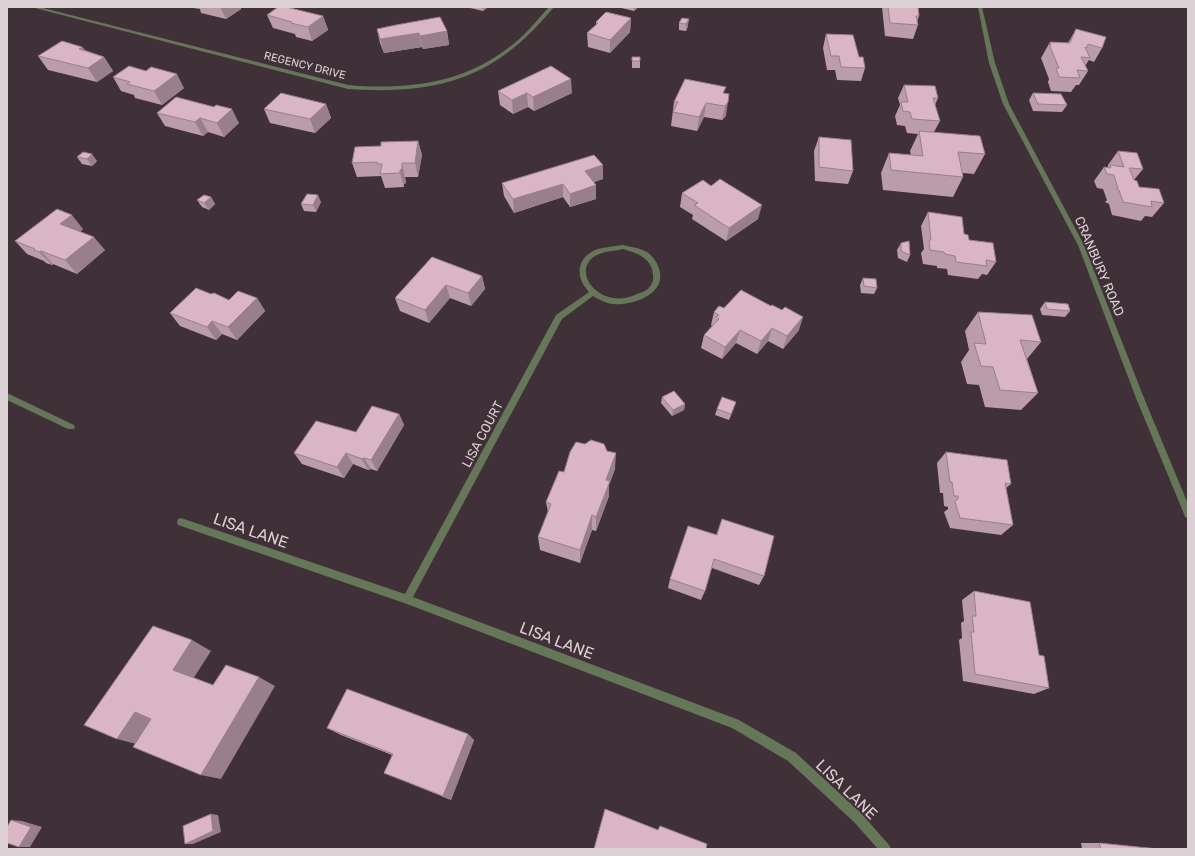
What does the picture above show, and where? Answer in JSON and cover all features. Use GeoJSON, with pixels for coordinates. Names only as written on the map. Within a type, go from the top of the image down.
{"type":"FeatureCollection","features":[{"type":"Feature","properties":{"kind":"street","name":"REGENCY DRIVE"},"geometry":{"type":"LineString","coordinates":[[33,7],[348,87],[383,90],[412,88],[461,78],[476,72],[512,48],[552,7]]}},
{"type":"Feature","properties":{"kind":"street","name":"CRANBURY ROAD"},"geometry":{"type":"LineString","coordinates":[[980,7],[992,63],[1006,104],[1081,245],[1138,393],[1188,514]]}},
{"type":"Feature","properties":{"kind":"street"},"geometry":{"type":"LineString","coordinates":[[623,247],[636,250],[650,259],[654,263],[658,272],[657,281],[652,290],[636,299],[616,302],[603,299],[592,293],[584,284],[581,275],[583,266],[589,258],[598,251],[623,247]]}},
{"type":"Feature","properties":{"kind":"street","name":"LISA COURT"},"geometry":{"type":"LineString","coordinates":[[407,598],[558,317],[592,293]]}},
{"type":"Feature","properties":{"kind":"street"},"geometry":{"type":"LineString","coordinates":[[7,396],[71,427]]}},
{"type":"Feature","properties":{"kind":"street","name":"LISA LANE"},"geometry":{"type":"LineString","coordinates":[[181,522],[407,598],[735,724],[792,756],[858,818],[885,849]]}},
{"type":"Feature","properties":{"kind":"building"},"geometry":{"type":"Polygon","coordinates":[[[278,7],[286,7],[323,16],[308,27],[267,15],[278,7]]]}},
{"type":"Feature","properties":{"kind":"building"},"geometry":{"type":"Polygon","coordinates":[[[888,7],[918,7],[919,16],[916,16],[918,25],[890,23],[888,7]]]}},
{"type":"Feature","properties":{"kind":"building"},"geometry":{"type":"Polygon","coordinates":[[[606,12],[631,18],[610,40],[587,33],[598,23],[596,22],[606,12]]]}},
{"type":"Feature","properties":{"kind":"building"},"geometry":{"type":"Polygon","coordinates":[[[440,17],[447,31],[420,36],[419,33],[380,39],[377,29],[396,25],[440,17]]]}},
{"type":"Feature","properties":{"kind":"building"},"geometry":{"type":"Polygon","coordinates":[[[682,18],[689,19],[686,24],[679,23],[682,18]]]}},
{"type":"Feature","properties":{"kind":"building"},"geometry":{"type":"Polygon","coordinates":[[[1076,29],[1106,37],[1102,48],[1088,44],[1087,48],[1085,47],[1090,58],[1081,57],[1088,71],[1077,70],[1080,78],[1059,77],[1056,68],[1059,68],[1049,44],[1051,45],[1050,42],[1070,43],[1076,29]]]}},
{"type":"Feature","properties":{"kind":"building"},"geometry":{"type":"Polygon","coordinates":[[[826,34],[853,35],[859,57],[863,57],[865,68],[841,67],[839,56],[831,56],[826,34]]]}},
{"type":"Feature","properties":{"kind":"building"},"geometry":{"type":"Polygon","coordinates":[[[62,41],[82,47],[79,49],[104,57],[88,68],[38,56],[62,41]]]}},
{"type":"Feature","properties":{"kind":"building"},"geometry":{"type":"Polygon","coordinates":[[[632,57],[640,57],[640,61],[632,61],[632,57]]]}},
{"type":"Feature","properties":{"kind":"building"},"geometry":{"type":"Polygon","coordinates":[[[129,66],[146,71],[151,67],[177,74],[154,91],[127,84],[130,82],[113,77],[129,66]]]}},
{"type":"Feature","properties":{"kind":"building"},"geometry":{"type":"Polygon","coordinates":[[[551,66],[571,79],[533,97],[527,93],[512,100],[498,91],[551,66]]]}},
{"type":"Feature","properties":{"kind":"building"},"geometry":{"type":"Polygon","coordinates":[[[685,79],[726,87],[723,93],[729,94],[728,102],[725,106],[706,103],[699,117],[673,112],[678,102],[674,102],[685,79]]]}},
{"type":"Feature","properties":{"kind":"building"},"geometry":{"type":"Polygon","coordinates":[[[904,85],[935,86],[938,98],[933,98],[940,121],[912,119],[910,112],[903,111],[901,102],[908,102],[904,85]]]}},
{"type":"Feature","properties":{"kind":"building"},"geometry":{"type":"Polygon","coordinates":[[[281,93],[326,104],[310,119],[264,109],[281,93]]]}},
{"type":"Feature","properties":{"kind":"building"},"geometry":{"type":"Polygon","coordinates":[[[1033,93],[1061,94],[1067,105],[1038,104],[1033,93]]]}},
{"type":"Feature","properties":{"kind":"building"},"geometry":{"type":"Polygon","coordinates":[[[176,97],[214,107],[216,105],[232,109],[217,123],[200,118],[195,122],[157,113],[176,97]]]}},
{"type":"Feature","properties":{"kind":"building"},"geometry":{"type":"Polygon","coordinates":[[[919,131],[980,136],[985,154],[958,152],[963,177],[891,170],[889,153],[923,156],[919,131]]]}},
{"type":"Feature","properties":{"kind":"building"},"geometry":{"type":"Polygon","coordinates":[[[819,137],[851,140],[853,171],[819,167],[819,137]]]}},
{"type":"Feature","properties":{"kind":"building"},"geometry":{"type":"Polygon","coordinates":[[[418,141],[415,163],[402,163],[400,173],[380,174],[382,164],[377,164],[377,162],[352,163],[355,147],[381,146],[381,142],[418,141]]]}},
{"type":"Feature","properties":{"kind":"building"},"geometry":{"type":"Polygon","coordinates":[[[1118,151],[1137,153],[1143,169],[1129,168],[1134,180],[1137,181],[1139,187],[1159,189],[1164,203],[1151,201],[1152,207],[1123,202],[1119,190],[1116,188],[1118,188],[1114,175],[1107,174],[1104,167],[1111,168],[1110,165],[1124,167],[1118,151]]]}},
{"type":"Feature","properties":{"kind":"building"},"geometry":{"type":"Polygon","coordinates":[[[83,152],[92,154],[87,159],[77,157],[83,152]]]}},
{"type":"Feature","properties":{"kind":"building"},"geometry":{"type":"Polygon","coordinates":[[[594,155],[603,165],[585,171],[596,185],[570,194],[563,184],[513,199],[502,183],[594,155]]]}},
{"type":"Feature","properties":{"kind":"building"},"geometry":{"type":"Polygon","coordinates":[[[720,179],[762,205],[729,228],[694,205],[698,203],[682,193],[703,180],[711,186],[720,179]]]}},
{"type":"Feature","properties":{"kind":"building"},"geometry":{"type":"Polygon","coordinates":[[[307,194],[318,195],[313,205],[301,204],[307,194]]]}},
{"type":"Feature","properties":{"kind":"building"},"geometry":{"type":"Polygon","coordinates":[[[204,195],[211,197],[204,203],[197,200],[204,195]]]}},
{"type":"Feature","properties":{"kind":"building"},"geometry":{"type":"Polygon","coordinates":[[[57,209],[72,215],[60,224],[94,237],[65,260],[41,251],[39,252],[15,241],[57,209]]]}},
{"type":"Feature","properties":{"kind":"building"},"geometry":{"type":"Polygon","coordinates":[[[928,212],[962,217],[964,234],[968,235],[969,240],[993,243],[996,262],[986,260],[987,266],[956,262],[955,256],[945,254],[944,252],[930,250],[929,240],[931,240],[928,212]]]}},
{"type":"Feature","properties":{"kind":"building"},"geometry":{"type":"Polygon","coordinates":[[[909,241],[910,255],[901,251],[901,243],[909,241]]]}},
{"type":"Feature","properties":{"kind":"building"},"geometry":{"type":"Polygon","coordinates":[[[432,257],[482,276],[468,293],[446,285],[425,310],[395,298],[432,257]]]}},
{"type":"Feature","properties":{"kind":"building"},"geometry":{"type":"Polygon","coordinates":[[[863,278],[876,279],[877,288],[864,286],[863,278]]]}},
{"type":"Feature","properties":{"kind":"building"},"geometry":{"type":"Polygon","coordinates":[[[196,288],[211,294],[214,293],[229,300],[238,291],[257,298],[228,327],[212,321],[207,327],[170,313],[196,288]]]}},
{"type":"Feature","properties":{"kind":"building"},"geometry":{"type":"Polygon","coordinates":[[[741,290],[771,306],[772,305],[782,310],[785,307],[803,317],[787,336],[772,328],[761,341],[740,330],[725,347],[704,335],[719,319],[716,317],[719,315],[714,312],[719,306],[724,308],[741,290]]]}},
{"type":"Feature","properties":{"kind":"building"},"geometry":{"type":"Polygon","coordinates":[[[1045,302],[1068,304],[1070,311],[1047,309],[1045,302]]]}},
{"type":"Feature","properties":{"kind":"building"},"geometry":{"type":"Polygon","coordinates":[[[978,312],[1032,315],[1041,342],[1020,340],[1038,393],[1000,390],[993,367],[981,366],[974,343],[986,344],[978,312]]]}},
{"type":"Feature","properties":{"kind":"building"},"geometry":{"type":"Polygon","coordinates":[[[674,391],[685,404],[673,410],[662,397],[674,391]]]}},
{"type":"Feature","properties":{"kind":"building"},"geometry":{"type":"Polygon","coordinates":[[[722,397],[736,402],[731,414],[717,409],[722,397]]]}},
{"type":"Feature","properties":{"kind":"building"},"geometry":{"type":"Polygon","coordinates":[[[372,406],[399,414],[371,460],[364,458],[362,459],[346,453],[337,467],[294,453],[316,421],[356,432],[372,406]]]}},
{"type":"Feature","properties":{"kind":"building"},"geometry":{"type":"Polygon","coordinates":[[[591,440],[604,444],[607,451],[616,453],[606,480],[610,481],[596,517],[592,515],[580,550],[538,537],[551,504],[546,502],[559,471],[564,472],[570,452],[576,442],[585,444],[591,440]]]}},
{"type":"Feature","properties":{"kind":"building"},"geometry":{"type":"Polygon","coordinates":[[[946,452],[1007,460],[1011,484],[1005,483],[1013,525],[960,518],[955,502],[958,499],[958,496],[954,496],[952,482],[950,482],[946,452]]]}},
{"type":"Feature","properties":{"kind":"building"},"geometry":{"type":"Polygon","coordinates":[[[722,519],[774,536],[764,576],[714,559],[705,591],[670,579],[688,526],[717,535],[722,519]]]}},
{"type":"Feature","properties":{"kind":"building"},"geometry":{"type":"Polygon","coordinates":[[[974,591],[1030,602],[1039,655],[1044,656],[1049,688],[975,674],[971,632],[974,632],[972,616],[976,616],[974,591]]]}},
{"type":"Feature","properties":{"kind":"building"},"geometry":{"type":"Polygon","coordinates":[[[153,626],[192,640],[173,670],[213,685],[226,665],[259,677],[201,775],[133,747],[151,719],[135,712],[117,739],[84,725],[153,626]]]}},
{"type":"Feature","properties":{"kind":"building"},"geometry":{"type":"Polygon","coordinates":[[[347,689],[468,734],[443,796],[384,773],[393,754],[327,728],[347,689]]]}},
{"type":"Feature","properties":{"kind":"building"},"geometry":{"type":"Polygon","coordinates":[[[605,809],[658,830],[660,826],[707,844],[706,849],[594,849],[605,809]]]}},
{"type":"Feature","properties":{"kind":"building"},"geometry":{"type":"Polygon","coordinates":[[[211,814],[213,831],[185,844],[183,826],[211,814]]]}},
{"type":"Feature","properties":{"kind":"building"},"geometry":{"type":"Polygon","coordinates":[[[11,820],[31,827],[19,847],[7,843],[7,827],[11,820]]]}},
{"type":"Feature","properties":{"kind":"building"},"geometry":{"type":"Polygon","coordinates":[[[1099,843],[1158,849],[1101,849],[1099,843]]]}}]}
